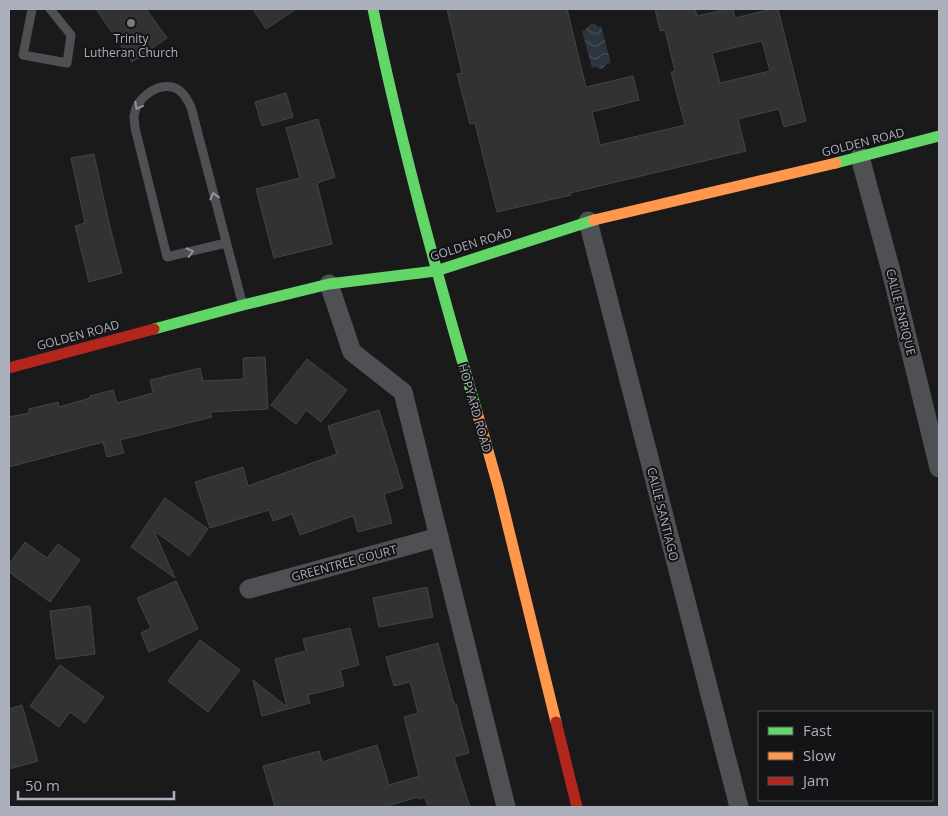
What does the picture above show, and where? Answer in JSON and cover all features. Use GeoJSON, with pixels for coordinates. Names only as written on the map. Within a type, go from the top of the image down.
{"type":"FeatureCollection","features":[{"type":"Feature","properties":{"kind":"street","name":"HOPYARD ROAD"},"geometry":{"type":"LineString","coordinates":[[373,9],[392,97],[436,271],[498,486],[577,807]]}},
{"type":"Feature","properties":{"kind":"street","name":"GOLDEN ROAD"},"geometry":{"type":"LineString","coordinates":[[9,368],[328,284],[436,271],[588,221],[860,157],[939,136]]}},
{"type":"Feature","properties":{"kind":"street","name":"CALLE ENRIQUE"},"geometry":{"type":"LineString","coordinates":[[860,157],[891,271],[939,468]]}},
{"type":"Feature","properties":{"kind":"street","name":"CALLE SANTIAGO"},"geometry":{"type":"LineString","coordinates":[[588,221],[739,807]]}},
{"type":"Feature","properties":{"kind":"street"},"geometry":{"type":"LineString","coordinates":[[328,284],[352,352],[403,392],[506,807]]}},
{"type":"Feature","properties":{"kind":"street","name":"GREENTREE COURT"},"geometry":{"type":"LineString","coordinates":[[249,589],[439,537]]}},
{"type":"Feature","properties":{"kind":"lane"},"geometry":{"type":"LineString","coordinates":[[32,9],[23,56],[66,63],[71,35],[50,9]]}},
{"type":"Feature","properties":{"kind":"lane"},"geometry":{"type":"LineString","coordinates":[[226,243],[167,257],[134,115],[139,103],[148,93],[160,88],[173,87],[185,95],[191,107],[243,305]]}},
{"type":"Feature","properties":{"kind":"water"},"geometry":{"type":"Polygon","coordinates":[[[590,24],[595,24],[598,27],[601,26],[611,63],[602,69],[592,68],[582,31],[590,24]]]}},
{"type":"Feature","properties":{"kind":"building","name":"Trinity Lutheran Church"},"geometry":{"type":"Polygon","coordinates":[[[96,9],[146,9],[167,38],[132,62],[96,9]]]}},
{"type":"Feature","properties":{"kind":"building"},"geometry":{"type":"Polygon","coordinates":[[[253,9],[296,9],[266,29],[253,9]]]}},
{"type":"Feature","properties":{"kind":"building"},"geometry":{"type":"Polygon","coordinates":[[[447,9],[567,9],[586,87],[633,76],[639,100],[592,112],[600,145],[685,125],[671,72],[675,71],[665,30],[660,31],[655,9],[695,9],[697,16],[733,9],[735,18],[778,9],[806,121],[784,127],[779,109],[738,119],[746,151],[497,212],[475,123],[470,124],[457,74],[462,73],[447,9]],[[762,41],[712,53],[720,83],[770,71],[762,41]]]}},
{"type":"Feature","properties":{"kind":"building"},"geometry":{"type":"Polygon","coordinates":[[[286,93],[293,117],[262,126],[255,102],[286,93]]]}},
{"type":"Feature","properties":{"kind":"building"},"geometry":{"type":"Polygon","coordinates":[[[318,119],[335,177],[317,183],[332,244],[274,258],[256,189],[300,178],[286,128],[318,119]]]}},
{"type":"Feature","properties":{"kind":"building"},"geometry":{"type":"Polygon","coordinates":[[[94,154],[122,273],[89,282],[75,226],[85,223],[71,158],[94,154]]]}},
{"type":"Feature","properties":{"kind":"building"},"geometry":{"type":"Polygon","coordinates":[[[265,357],[268,409],[210,412],[212,417],[120,440],[124,453],[107,457],[103,442],[9,467],[9,417],[29,413],[29,409],[58,402],[59,407],[113,390],[117,403],[153,393],[150,380],[200,368],[203,381],[244,379],[243,358],[265,357]]]}},
{"type":"Feature","properties":{"kind":"building"},"geometry":{"type":"Polygon","coordinates":[[[307,359],[347,390],[321,422],[306,410],[296,424],[271,405],[307,359]]]}},
{"type":"Feature","properties":{"kind":"building"},"geometry":{"type":"Polygon","coordinates":[[[379,410],[403,488],[384,494],[392,523],[358,532],[353,516],[300,535],[292,514],[273,521],[269,510],[210,528],[195,482],[243,467],[248,486],[337,454],[328,426],[379,410]]]}},
{"type":"Feature","properties":{"kind":"building"},"geometry":{"type":"Polygon","coordinates":[[[165,498],[208,529],[189,556],[154,531],[175,578],[131,547],[165,498]]]}},
{"type":"Feature","properties":{"kind":"building"},"geometry":{"type":"Polygon","coordinates":[[[25,542],[47,558],[58,544],[80,560],[50,602],[9,572],[9,564],[25,542]]]}},
{"type":"Feature","properties":{"kind":"building"},"geometry":{"type":"Polygon","coordinates":[[[176,581],[198,629],[149,652],[141,633],[151,628],[137,598],[176,581]]]}},
{"type":"Feature","properties":{"kind":"building"},"geometry":{"type":"Polygon","coordinates":[[[427,587],[433,617],[379,627],[373,598],[427,587]]]}},
{"type":"Feature","properties":{"kind":"building"},"geometry":{"type":"Polygon","coordinates":[[[90,606],[95,654],[56,659],[50,611],[90,606]]]}},
{"type":"Feature","properties":{"kind":"building"},"geometry":{"type":"Polygon","coordinates":[[[350,628],[359,665],[340,670],[344,686],[308,695],[310,703],[262,716],[253,680],[287,707],[275,659],[306,651],[303,639],[350,628]]]}},
{"type":"Feature","properties":{"kind":"building"},"geometry":{"type":"Polygon","coordinates":[[[200,640],[240,670],[208,712],[168,681],[200,640]]]}},
{"type":"Feature","properties":{"kind":"building"},"geometry":{"type":"Polygon","coordinates":[[[438,643],[469,753],[454,757],[470,807],[428,807],[425,797],[418,799],[418,797],[384,807],[275,807],[263,766],[319,751],[322,762],[377,745],[389,785],[419,776],[404,717],[418,713],[410,682],[394,686],[386,657],[438,643]]]}},
{"type":"Feature","properties":{"kind":"building"},"geometry":{"type":"Polygon","coordinates":[[[60,665],[104,697],[85,723],[70,712],[59,727],[30,706],[60,665]]]}},
{"type":"Feature","properties":{"kind":"building"},"geometry":{"type":"Polygon","coordinates":[[[22,705],[38,761],[9,769],[9,709],[22,705]]]}},
{"type":"Feature","properties":{"kind":"traffic: fast"},"geometry":{"type":"LineString","coordinates":[[373,9],[421,211],[477,412]]}},
{"type":"Feature","properties":{"kind":"traffic: fast"},"geometry":{"type":"LineString","coordinates":[[836,163],[939,136]]}},
{"type":"Feature","properties":{"kind":"traffic: fast"},"geometry":{"type":"LineString","coordinates":[[154,329],[329,284],[436,271],[594,220]]}},
{"type":"Feature","properties":{"kind":"traffic: slow"},"geometry":{"type":"LineString","coordinates":[[594,220],[836,163]]}},
{"type":"Feature","properties":{"kind":"traffic: slow"},"geometry":{"type":"LineString","coordinates":[[477,412],[498,486],[556,722]]}},
{"type":"Feature","properties":{"kind":"traffic: jam"},"geometry":{"type":"LineString","coordinates":[[9,368],[154,329]]}},
{"type":"Feature","properties":{"kind":"traffic: jam"},"geometry":{"type":"LineString","coordinates":[[556,722],[577,807]]}},
{"type":"Feature","properties":{"kind":"place","name":"Trinity Lutheran Church"},"geometry":{"type":"Point","coordinates":[131,23]}}]}
